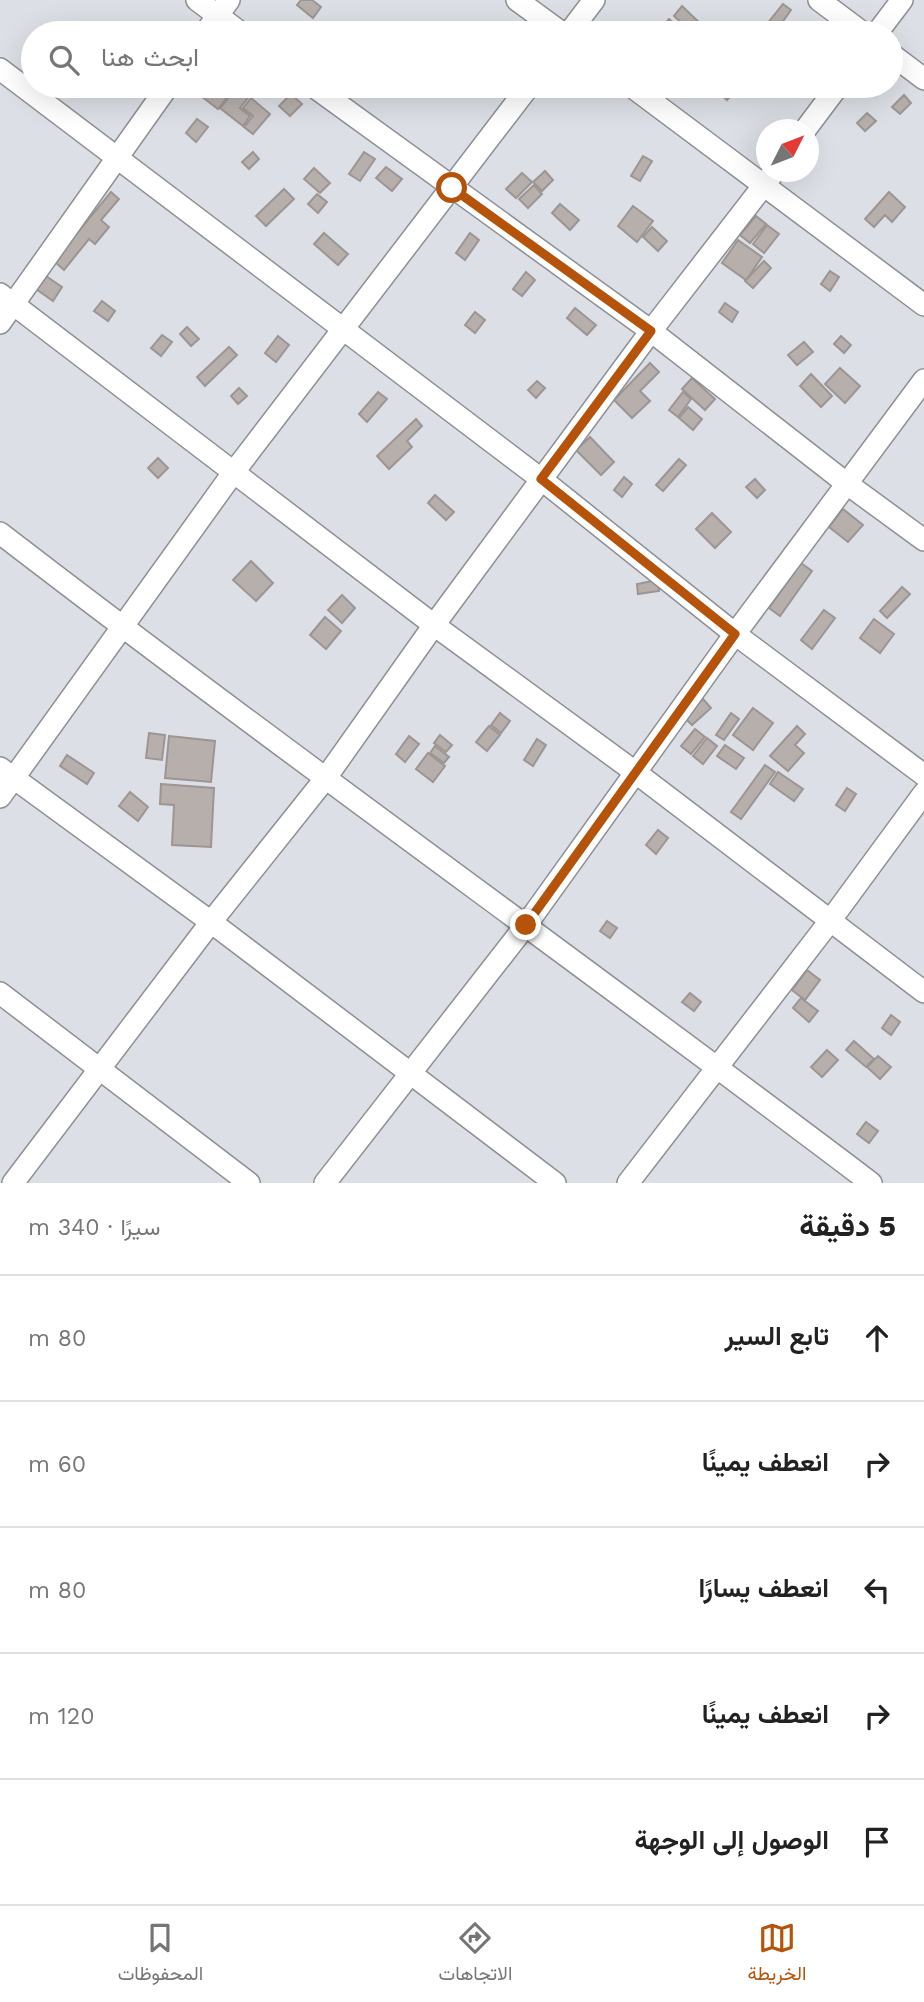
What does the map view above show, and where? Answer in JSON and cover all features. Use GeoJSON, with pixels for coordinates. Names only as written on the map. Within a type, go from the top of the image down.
{"type":"FeatureCollection","features":[{"type":"Feature","properties":{"kind":"street"},"geometry":{"type":"LineString","coordinates":[[197,0],[217,16]]}},
{"type":"Feature","properties":{"kind":"street"},"geometry":{"type":"LineString","coordinates":[[517,0],[546,21]]}},
{"type":"Feature","properties":{"kind":"street"},"geometry":{"type":"LineString","coordinates":[[578,21],[594,0]]}},
{"type":"Feature","properties":{"kind":"street"},"geometry":{"type":"LineString","coordinates":[[819,0],[847,21]]}},
{"type":"Feature","properties":{"kind":"street"},"geometry":{"type":"LineString","coordinates":[[886,21],[902,0]]}},
{"type":"Feature","properties":{"kind":"street"},"geometry":{"type":"LineString","coordinates":[[903,63],[924,79]]}},
{"type":"Feature","properties":{"kind":"street"},"geometry":{"type":"LineString","coordinates":[[0,69],[21,85]]}},
{"type":"Feature","properties":{"kind":"street"},"geometry":{"type":"LineString","coordinates":[[38,98],[541,479],[735,634],[924,775]]}},
{"type":"Feature","properties":{"kind":"street"},"geometry":{"type":"LineString","coordinates":[[0,323],[7,299],[117,158],[160,98]]}},
{"type":"Feature","properties":{"kind":"street"},"geometry":{"type":"LineString","coordinates":[[329,98],[651,331],[846,483],[924,540]]}},
{"type":"Feature","properties":{"kind":"street"},"geometry":{"type":"LineString","coordinates":[[0,797],[7,774],[121,627],[341,330],[520,98]]}},
{"type":"Feature","properties":{"kind":"street"},"geometry":{"type":"LineString","coordinates":[[649,98],[756,170]]}},
{"type":"Feature","properties":{"kind":"street"},"geometry":{"type":"LineString","coordinates":[[813,119],[829,98]]}},
{"type":"Feature","properties":{"kind":"street"},"geometry":{"type":"LineString","coordinates":[[13,1183],[211,922],[325,779],[541,479],[767,182]]}},
{"type":"Feature","properties":{"kind":"street"},"geometry":{"type":"LineString","coordinates":[[773,182],[924,305]]}},
{"type":"Feature","properties":{"kind":"street"},"geometry":{"type":"LineString","coordinates":[[7,299],[434,625],[635,772],[924,992]]}},
{"type":"Feature","properties":{"kind":"street"},"geometry":{"type":"LineString","coordinates":[[325,1183],[526,925],[735,634],[924,380]]}},
{"type":"Feature","properties":{"kind":"street"},"geometry":{"type":"LineString","coordinates":[[0,533],[121,627],[717,1066],[871,1183]]}},
{"type":"Feature","properties":{"kind":"street"},"geometry":{"type":"LineString","coordinates":[[7,774],[412,1072],[555,1183]]}},
{"type":"Feature","properties":{"kind":"street"},"geometry":{"type":"LineString","coordinates":[[628,1183],[830,921],[924,793]]}},
{"type":"Feature","properties":{"kind":"street"},"geometry":{"type":"LineString","coordinates":[[0,993],[249,1183]]}},
{"type":"Feature","properties":{"kind":"building"},"geometry":{"type":"Polygon","coordinates":[[[301,0],[312,0],[321,7],[313,18],[297,5],[301,0]]]}},
{"type":"Feature","properties":{"kind":"building"},"geometry":{"type":"Polygon","coordinates":[[[783,4],[791,10],[783,21],[769,21],[783,4]]]}},
{"type":"Feature","properties":{"kind":"building"},"geometry":{"type":"Polygon","coordinates":[[[682,6],[698,21],[680,21],[674,16],[682,6]]]}},
{"type":"Feature","properties":{"kind":"building"},"geometry":{"type":"Polygon","coordinates":[[[903,96],[911,103],[900,114],[892,107],[903,96]]]}},
{"type":"Feature","properties":{"kind":"building"},"geometry":{"type":"Polygon","coordinates":[[[204,98],[226,98],[218,109],[204,98]]]}},
{"type":"Feature","properties":{"kind":"building"},"geometry":{"type":"Polygon","coordinates":[[[228,98],[248,98],[240,108],[250,116],[243,126],[220,108],[228,98]]]}},
{"type":"Feature","properties":{"kind":"building"},"geometry":{"type":"Polygon","coordinates":[[[251,98],[270,114],[253,134],[244,127],[253,116],[243,108],[251,98]]]}},
{"type":"Feature","properties":{"kind":"building"},"geometry":{"type":"Polygon","coordinates":[[[287,98],[295,98],[302,104],[290,116],[279,106],[287,98]]]}},
{"type":"Feature","properties":{"kind":"building"},"geometry":{"type":"Polygon","coordinates":[[[867,113],[876,121],[865,131],[857,123],[867,113]]]}},
{"type":"Feature","properties":{"kind":"building"},"geometry":{"type":"Polygon","coordinates":[[[197,119],[208,127],[196,142],[186,133],[197,119]]]}},
{"type":"Feature","properties":{"kind":"building"},"geometry":{"type":"Polygon","coordinates":[[[253,152],[259,159],[249,169],[242,162],[253,152]]]}},
{"type":"Feature","properties":{"kind":"building"},"geometry":{"type":"Polygon","coordinates":[[[364,152],[375,159],[360,181],[349,174],[364,152]]]}},
{"type":"Feature","properties":{"kind":"building"},"geometry":{"type":"Polygon","coordinates":[[[643,156],[652,161],[640,181],[631,176],[643,156]]]}},
{"type":"Feature","properties":{"kind":"building"},"geometry":{"type":"Polygon","coordinates":[[[386,167],[402,179],[392,191],[376,178],[386,167]]]}},
{"type":"Feature","properties":{"kind":"building"},"geometry":{"type":"Polygon","coordinates":[[[314,168],[330,183],[320,193],[304,179],[314,168]]]}},
{"type":"Feature","properties":{"kind":"building"},"geometry":{"type":"Polygon","coordinates":[[[545,171],[553,180],[542,191],[533,182],[545,171]]]}},
{"type":"Feature","properties":{"kind":"building"},"geometry":{"type":"Polygon","coordinates":[[[522,173],[532,182],[516,198],[506,189],[522,173]]]}},
{"type":"Feature","properties":{"kind":"building"},"geometry":{"type":"Polygon","coordinates":[[[534,185],[542,194],[528,208],[519,199],[534,185]]]}},
{"type":"Feature","properties":{"kind":"building"},"geometry":{"type":"Polygon","coordinates":[[[284,189],[294,199],[266,226],[256,216],[284,189]]]}},
{"type":"Feature","properties":{"kind":"building"},"geometry":{"type":"Polygon","coordinates":[[[111,192],[119,199],[101,220],[109,227],[95,244],[89,239],[64,270],[54,261],[111,192]]]}},
{"type":"Feature","properties":{"kind":"building"},"geometry":{"type":"Polygon","coordinates":[[[889,192],[905,207],[892,222],[885,215],[874,227],[865,219],[889,192]]]}},
{"type":"Feature","properties":{"kind":"building"},"geometry":{"type":"Polygon","coordinates":[[[317,194],[327,202],[318,213],[308,204],[317,194]]]}},
{"type":"Feature","properties":{"kind":"building"},"geometry":{"type":"Polygon","coordinates":[[[560,204],[579,220],[570,230],[552,213],[560,204]]]}},
{"type":"Feature","properties":{"kind":"building"},"geometry":{"type":"Polygon","coordinates":[[[633,206],[653,221],[637,242],[618,226],[633,206]]]}},
{"type":"Feature","properties":{"kind":"building"},"geometry":{"type":"Polygon","coordinates":[[[756,216],[766,224],[750,243],[740,235],[756,216]]]}},
{"type":"Feature","properties":{"kind":"building"},"geometry":{"type":"Polygon","coordinates":[[[767,225],[779,234],[764,253],[753,244],[767,225]]]}},
{"type":"Feature","properties":{"kind":"building"},"geometry":{"type":"Polygon","coordinates":[[[652,227],[667,241],[658,251],[643,237],[652,227]]]}},
{"type":"Feature","properties":{"kind":"building"},"geometry":{"type":"Polygon","coordinates":[[[324,233],[348,254],[338,265],[314,244],[324,233]]]}},
{"type":"Feature","properties":{"kind":"building"},"geometry":{"type":"Polygon","coordinates":[[[470,233],[479,240],[465,260],[456,253],[470,233]]]}},
{"type":"Feature","properties":{"kind":"building"},"geometry":{"type":"Polygon","coordinates":[[[738,240],[762,257],[746,280],[722,263],[738,240]]]}},
{"type":"Feature","properties":{"kind":"building"},"geometry":{"type":"Polygon","coordinates":[[[764,261],[771,268],[753,288],[745,281],[764,261]]]}},
{"type":"Feature","properties":{"kind":"building"},"geometry":{"type":"Polygon","coordinates":[[[830,271],[839,277],[830,291],[821,284],[830,271]]]}},
{"type":"Feature","properties":{"kind":"building"},"geometry":{"type":"Polygon","coordinates":[[[526,272],[535,280],[522,296],[513,289],[526,272]]]}},
{"type":"Feature","properties":{"kind":"building"},"geometry":{"type":"Polygon","coordinates":[[[46,276],[62,287],[53,301],[36,289],[46,276]]]}},
{"type":"Feature","properties":{"kind":"building"},"geometry":{"type":"Polygon","coordinates":[[[102,301],[115,311],[108,321],[94,311],[102,301]]]}},
{"type":"Feature","properties":{"kind":"building"},"geometry":{"type":"Polygon","coordinates":[[[725,303],[738,312],[732,322],[719,312],[725,303]]]}},
{"type":"Feature","properties":{"kind":"building"},"geometry":{"type":"Polygon","coordinates":[[[575,308],[596,325],[587,335],[567,318],[575,308]]]}},
{"type":"Feature","properties":{"kind":"building"},"geometry":{"type":"Polygon","coordinates":[[[475,312],[485,320],[475,333],[465,325],[475,312]]]}},
{"type":"Feature","properties":{"kind":"building"},"geometry":{"type":"Polygon","coordinates":[[[187,327],[199,339],[191,346],[180,334],[187,327]]]}},
{"type":"Feature","properties":{"kind":"building"},"geometry":{"type":"Polygon","coordinates":[[[162,335],[172,342],[161,356],[151,348],[162,335]]]}},
{"type":"Feature","properties":{"kind":"building"},"geometry":{"type":"Polygon","coordinates":[[[278,336],[289,345],[276,362],[265,353],[278,336]]]}},
{"type":"Feature","properties":{"kind":"building"},"geometry":{"type":"Polygon","coordinates":[[[841,336],[851,345],[844,353],[834,344],[841,336]]]}},
{"type":"Feature","properties":{"kind":"building"},"geometry":{"type":"Polygon","coordinates":[[[804,342],[813,352],[797,365],[788,355],[804,342]]]}},
{"type":"Feature","properties":{"kind":"building"},"geometry":{"type":"Polygon","coordinates":[[[229,347],[237,355],[205,386],[197,377],[229,347]]]}},
{"type":"Feature","properties":{"kind":"building"},"geometry":{"type":"Polygon","coordinates":[[[650,363],[659,372],[640,391],[650,401],[632,418],[614,400],[650,363]]]}},
{"type":"Feature","properties":{"kind":"building"},"geometry":{"type":"Polygon","coordinates":[[[840,368],[860,386],[845,403],[825,384],[840,368]]]}},
{"type":"Feature","properties":{"kind":"building"},"geometry":{"type":"Polygon","coordinates":[[[811,374],[832,396],[821,407],[800,386],[811,374]]]}},
{"type":"Feature","properties":{"kind":"building"},"geometry":{"type":"Polygon","coordinates":[[[692,378],[715,399],[705,410],[682,389],[692,378]]]}},
{"type":"Feature","properties":{"kind":"building"},"geometry":{"type":"Polygon","coordinates":[[[537,381],[545,388],[536,398],[528,390],[537,381]]]}},
{"type":"Feature","properties":{"kind":"building"},"geometry":{"type":"Polygon","coordinates":[[[239,388],[247,396],[238,404],[231,396],[239,388]]]}},
{"type":"Feature","properties":{"kind":"building"},"geometry":{"type":"Polygon","coordinates":[[[378,392],[387,399],[367,422],[359,414],[378,392]]]}},
{"type":"Feature","properties":{"kind":"building"},"geometry":{"type":"Polygon","coordinates":[[[683,392],[691,399],[678,417],[669,410],[683,392]]]}},
{"type":"Feature","properties":{"kind":"building"},"geometry":{"type":"Polygon","coordinates":[[[688,407],[702,419],[693,430],[679,418],[688,407]]]}},
{"type":"Feature","properties":{"kind":"building"},"geometry":{"type":"Polygon","coordinates":[[[416,419],[422,426],[407,441],[412,447],[389,469],[377,456],[416,419]]]}},
{"type":"Feature","properties":{"kind":"building"},"geometry":{"type":"Polygon","coordinates":[[[590,437],[614,462],[601,475],[576,450],[590,437]]]}},
{"type":"Feature","properties":{"kind":"building"},"geometry":{"type":"Polygon","coordinates":[[[158,458],[168,468],[158,478],[148,468],[158,458]]]}},
{"type":"Feature","properties":{"kind":"building"},"geometry":{"type":"Polygon","coordinates":[[[679,459],[686,465],[663,491],[656,485],[679,459]]]}},
{"type":"Feature","properties":{"kind":"building"},"geometry":{"type":"Polygon","coordinates":[[[624,477],[632,484],[622,497],[614,490],[624,477]]]}},
{"type":"Feature","properties":{"kind":"building"},"geometry":{"type":"Polygon","coordinates":[[[755,479],[765,490],[757,498],[746,487],[755,479]]]}},
{"type":"Feature","properties":{"kind":"building"},"geometry":{"type":"Polygon","coordinates":[[[435,495],[454,512],[446,520],[428,503],[435,495]]]}},
{"type":"Feature","properties":{"kind":"building"},"geometry":{"type":"Polygon","coordinates":[[[843,509],[863,525],[848,542],[829,527],[843,509]]]}},
{"type":"Feature","properties":{"kind":"building"},"geometry":{"type":"Polygon","coordinates":[[[712,513],[731,532],[715,548],[696,529],[712,513]]]}},
{"type":"Feature","properties":{"kind":"building"},"geometry":{"type":"Polygon","coordinates":[[[251,561],[273,583],[256,601],[233,580],[251,561]]]}},
{"type":"Feature","properties":{"kind":"building"},"geometry":{"type":"Polygon","coordinates":[[[801,563],[812,571],[780,616],[769,608],[801,563]]]}},
{"type":"Feature","properties":{"kind":"building"},"geometry":{"type":"Polygon","coordinates":[[[658,580],[659,591],[638,594],[637,584],[658,580]]]}},
{"type":"Feature","properties":{"kind":"building"},"geometry":{"type":"Polygon","coordinates":[[[902,587],[910,594],[887,618],[880,611],[902,587]]]}},
{"type":"Feature","properties":{"kind":"building"},"geometry":{"type":"Polygon","coordinates":[[[342,595],[355,608],[342,623],[328,610],[342,595]]]}},
{"type":"Feature","properties":{"kind":"building"},"geometry":{"type":"Polygon","coordinates":[[[824,610],[835,618],[812,649],[801,640],[824,610]]]}},
{"type":"Feature","properties":{"kind":"building"},"geometry":{"type":"Polygon","coordinates":[[[325,617],[341,631],[326,649],[310,635],[325,617]]]}},
{"type":"Feature","properties":{"kind":"building"},"geometry":{"type":"Polygon","coordinates":[[[874,619],[894,634],[880,653],[860,638],[874,619]]]}},
{"type":"Feature","properties":{"kind":"building"},"geometry":{"type":"Polygon","coordinates":[[[703,699],[711,708],[692,725],[684,717],[703,699]]]}},
{"type":"Feature","properties":{"kind":"building"},"geometry":{"type":"Polygon","coordinates":[[[753,708],[773,723],[753,750],[733,735],[753,708]]]}},
{"type":"Feature","properties":{"kind":"building"},"geometry":{"type":"Polygon","coordinates":[[[500,713],[510,721],[501,733],[491,725],[500,713]]]}},
{"type":"Feature","properties":{"kind":"building"},"geometry":{"type":"Polygon","coordinates":[[[731,713],[739,719],[724,740],[716,735],[731,713]]]}},
{"type":"Feature","properties":{"kind":"building"},"geometry":{"type":"Polygon","coordinates":[[[489,726],[500,735],[487,751],[476,742],[489,726]]]}},
{"type":"Feature","properties":{"kind":"building"},"geometry":{"type":"Polygon","coordinates":[[[797,726],[805,734],[795,745],[804,753],[788,771],[770,756],[797,726]]]}},
{"type":"Feature","properties":{"kind":"building"},"geometry":{"type":"Polygon","coordinates":[[[695,729],[705,737],[691,754],[681,746],[695,729]]]}},
{"type":"Feature","properties":{"kind":"building"},"geometry":{"type":"Polygon","coordinates":[[[149,733],[165,735],[162,760],[146,758],[149,733]]]}},
{"type":"Feature","properties":{"kind":"building"},"geometry":{"type":"Polygon","coordinates":[[[440,735],[452,745],[446,752],[434,743],[440,735]]]}},
{"type":"Feature","properties":{"kind":"building"},"geometry":{"type":"Polygon","coordinates":[[[169,736],[215,741],[211,782],[165,778],[169,736]]]}},
{"type":"Feature","properties":{"kind":"building"},"geometry":{"type":"Polygon","coordinates":[[[409,736],[419,744],[405,762],[396,754],[409,736]]]}},
{"type":"Feature","properties":{"kind":"building"},"geometry":{"type":"Polygon","coordinates":[[[707,738],[717,746],[703,764],[693,756],[707,738]]]}},
{"type":"Feature","properties":{"kind":"building"},"geometry":{"type":"Polygon","coordinates":[[[537,739],[546,745],[533,766],[524,760],[537,739]]]}},
{"type":"Feature","properties":{"kind":"building"},"geometry":{"type":"Polygon","coordinates":[[[725,745],[744,758],[736,769],[717,756],[725,745]]]}},
{"type":"Feature","properties":{"kind":"building"},"geometry":{"type":"Polygon","coordinates":[[[435,746],[449,757],[444,763],[430,753],[435,746]]]}},
{"type":"Feature","properties":{"kind":"building"},"geometry":{"type":"Polygon","coordinates":[[[428,753],[445,766],[433,782],[416,769],[428,753]]]}},
{"type":"Feature","properties":{"kind":"building"},"geometry":{"type":"Polygon","coordinates":[[[67,755],[94,773],[87,784],[60,766],[67,755]]]}},
{"type":"Feature","properties":{"kind":"building"},"geometry":{"type":"Polygon","coordinates":[[[765,765],[775,772],[741,819],[731,812],[765,765]]]}},
{"type":"Feature","properties":{"kind":"building"},"geometry":{"type":"Polygon","coordinates":[[[778,772],[803,789],[794,801],[770,784],[778,772]]]}},
{"type":"Feature","properties":{"kind":"building"},"geometry":{"type":"Polygon","coordinates":[[[161,784],[214,788],[211,847],[172,845],[174,805],[160,804],[161,784]]]}},
{"type":"Feature","properties":{"kind":"building"},"geometry":{"type":"Polygon","coordinates":[[[847,788],[856,794],[845,811],[836,805],[847,788]]]}},
{"type":"Feature","properties":{"kind":"building"},"geometry":{"type":"Polygon","coordinates":[[[130,792],[148,807],[138,821],[119,806],[130,792]]]}},
{"type":"Feature","properties":{"kind":"building"},"geometry":{"type":"Polygon","coordinates":[[[658,830],[668,838],[656,854],[646,845],[658,830]]]}},
{"type":"Feature","properties":{"kind":"building"},"geometry":{"type":"Polygon","coordinates":[[[607,921],[617,928],[610,938],[600,931],[607,921]]]}},
{"type":"Feature","properties":{"kind":"building"},"geometry":{"type":"Polygon","coordinates":[[[807,970],[820,980],[805,1000],[792,990],[807,970]]]}},
{"type":"Feature","properties":{"kind":"building"},"geometry":{"type":"Polygon","coordinates":[[[690,993],[701,1002],[694,1011],[682,1002],[690,993]]]}},
{"type":"Feature","properties":{"kind":"building"},"geometry":{"type":"Polygon","coordinates":[[[801,998],[818,1011],[809,1022],[793,1008],[801,998]]]}},
{"type":"Feature","properties":{"kind":"building"},"geometry":{"type":"Polygon","coordinates":[[[891,1015],[900,1022],[891,1035],[882,1028],[891,1015]]]}},
{"type":"Feature","properties":{"kind":"building"},"geometry":{"type":"Polygon","coordinates":[[[854,1041],[874,1059],[866,1067],[846,1050],[854,1041]]]}},
{"type":"Feature","properties":{"kind":"building"},"geometry":{"type":"Polygon","coordinates":[[[827,1050],[838,1060],[822,1077],[811,1067],[827,1050]]]}},
{"type":"Feature","properties":{"kind":"building"},"geometry":{"type":"Polygon","coordinates":[[[878,1056],[891,1067],[880,1079],[867,1067],[878,1056]]]}},
{"type":"Feature","properties":{"kind":"building"},"geometry":{"type":"Polygon","coordinates":[[[866,1122],[878,1131],[869,1143],[857,1134],[866,1122]]]}},
{"type":"Feature","properties":{"kind":"route"},"geometry":{"type":"LineString","coordinates":[[452,188],[651,331],[541,479],[735,634],[526,925]]}}]}
